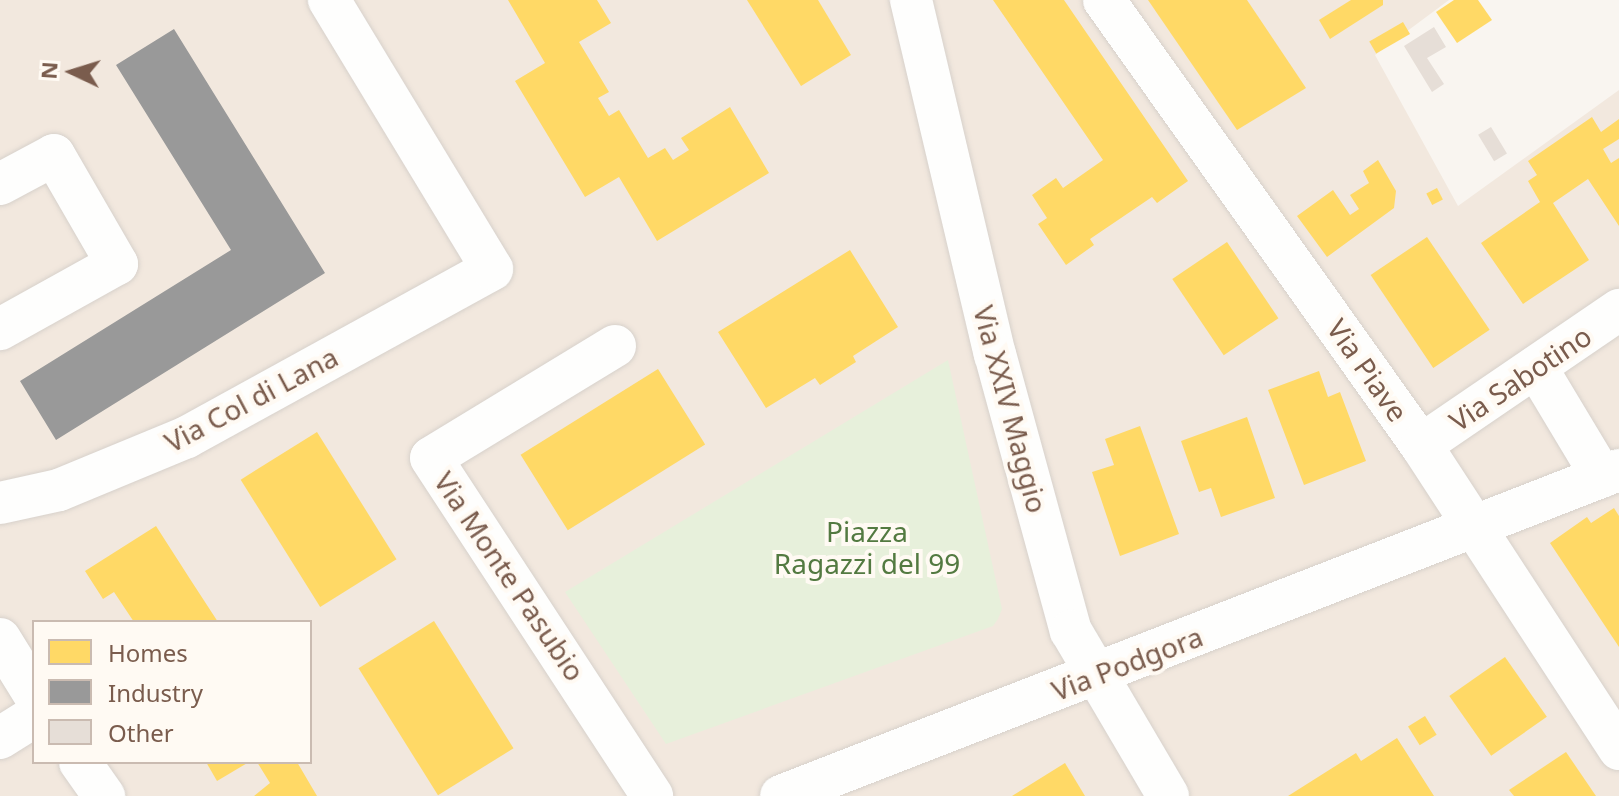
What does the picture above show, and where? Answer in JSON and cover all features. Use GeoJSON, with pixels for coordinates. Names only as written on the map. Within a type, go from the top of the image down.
{"type":"FeatureCollection","features":[{"type":"Feature","properties":{"kind":"street","name":"Via Col di Lana"},"geometry":{"type":"LineString","coordinates":[[0,503],[59,490],[187,437],[492,269],[329,0]]}},
{"type":"Feature","properties":{"kind":"street","name":"Via XXIV Maggio"},"geometry":{"type":"LineString","coordinates":[[911,0],[995,354],[1071,631],[1168,796]]}},
{"type":"Feature","properties":{"kind":"street","name":"Via Piave"},"geometry":{"type":"LineString","coordinates":[[1104,0],[1421,445],[1471,526],[1617,741]]}},
{"type":"Feature","properties":{"kind":"street"},"geometry":{"type":"LineString","coordinates":[[0,184],[54,155],[117,264],[0,329]]}},
{"type":"Feature","properties":{"kind":"street","name":"Via Sabotino"},"geometry":{"type":"LineString","coordinates":[[1421,445],[1619,310]]}},
{"type":"Feature","properties":{"kind":"street","name":"Via Monte Pasubio"},"geometry":{"type":"LineString","coordinates":[[615,346],[431,458],[652,796]]}},
{"type":"Feature","properties":{"kind":"street"},"geometry":{"type":"LineString","coordinates":[[1536,367],[1611,474]]}},
{"type":"Feature","properties":{"kind":"street","name":"Via Podgora"},"geometry":{"type":"LineString","coordinates":[[781,796],[1611,474]]}},
{"type":"Feature","properties":{"kind":"street"},"geometry":{"type":"LineString","coordinates":[[0,639],[32,691]]}},
{"type":"Feature","properties":{"kind":"street"},"geometry":{"type":"LineString","coordinates":[[0,738],[32,718]]}},
{"type":"Feature","properties":{"kind":"street"},"geometry":{"type":"LineString","coordinates":[[81,764],[104,796]]}},
{"type":"Feature","properties":{"kind":"shaded area"},"geometry":{"type":"Polygon","coordinates":[[[0,0],[1449,0],[1375,55],[1458,206],[1619,90],[1619,796],[0,796],[0,0]]]}},
{"type":"Feature","properties":{"kind":"green space","name":"Piazza Ragazzi del 99"},"geometry":{"type":"Polygon","coordinates":[[[948,360],[1002,609],[993,626],[666,744],[565,592],[948,360]]]}},
{"type":"Feature","properties":{"kind":"building: Homes"},"geometry":{"type":"Polygon","coordinates":[[[508,0],[597,0],[611,23],[579,42],[609,92],[598,98],[609,116],[619,110],[648,158],[665,148],[673,160],[689,150],[681,138],[730,107],[769,173],[657,241],[619,177],[585,197],[515,81],[545,63],[508,0]]]}},
{"type":"Feature","properties":{"kind":"building: Homes"},"geometry":{"type":"Polygon","coordinates":[[[747,0],[818,0],[851,55],[801,86],[747,0]]]}},
{"type":"Feature","properties":{"kind":"building: Homes"},"geometry":{"type":"Polygon","coordinates":[[[993,0],[1064,0],[1188,181],[1157,203],[1152,197],[1090,239],[1094,245],[1066,265],[1038,224],[1047,218],[1032,195],[1056,178],[1063,188],[1103,160],[993,0]]]}},
{"type":"Feature","properties":{"kind":"building: Homes"},"geometry":{"type":"Polygon","coordinates":[[[1148,0],[1247,0],[1306,88],[1237,130],[1148,0]]]}},
{"type":"Feature","properties":{"kind":"building: Homes"},"geometry":{"type":"Polygon","coordinates":[[[1351,0],[1383,0],[1383,5],[1330,39],[1319,20],[1351,0]]]}},
{"type":"Feature","properties":{"kind":"building: Homes"},"geometry":{"type":"Polygon","coordinates":[[[1454,0],[1478,0],[1492,20],[1457,43],[1436,12],[1454,0]]]}},
{"type":"Feature","properties":{"kind":"building: Homes"},"geometry":{"type":"Polygon","coordinates":[[[1403,22],[1410,34],[1376,54],[1369,42],[1403,22]]]}},
{"type":"Feature","properties":{"kind":"building: Homes"},"geometry":{"type":"Polygon","coordinates":[[[1592,117],[1601,132],[1619,119],[1619,139],[1603,149],[1611,163],[1619,158],[1619,226],[1588,179],[1553,203],[1589,260],[1523,304],[1481,243],[1540,202],[1528,181],[1537,175],[1528,161],[1592,117]]]}},
{"type":"Feature","properties":{"kind":"building: Homes"},"geometry":{"type":"Polygon","coordinates":[[[1378,160],[1396,191],[1394,208],[1327,257],[1297,216],[1333,190],[1350,215],[1359,209],[1350,195],[1369,183],[1363,171],[1378,160]]]}},
{"type":"Feature","properties":{"kind":"building: Homes"},"geometry":{"type":"Polygon","coordinates":[[[1437,188],[1443,200],[1432,205],[1426,193],[1437,188]]]}},
{"type":"Feature","properties":{"kind":"building: Homes"},"geometry":{"type":"Polygon","coordinates":[[[1427,237],[1490,330],[1433,368],[1371,275],[1427,237]]]}},
{"type":"Feature","properties":{"kind":"building: Homes"},"geometry":{"type":"Polygon","coordinates":[[[1227,242],[1278,318],[1224,355],[1172,279],[1227,242]]]}},
{"type":"Feature","properties":{"kind":"building: Homes"},"geometry":{"type":"Polygon","coordinates":[[[850,250],[898,327],[853,356],[856,362],[820,385],[815,378],[766,408],[718,332],[850,250]]]}},
{"type":"Feature","properties":{"kind":"building: Homes"},"geometry":{"type":"Polygon","coordinates":[[[658,369],[705,444],[568,530],[521,455],[658,369]]]}},
{"type":"Feature","properties":{"kind":"building: Homes"},"geometry":{"type":"Polygon","coordinates":[[[1319,371],[1328,397],[1340,392],[1366,461],[1304,485],[1268,390],[1319,371]]]}},
{"type":"Feature","properties":{"kind":"building: Homes"},"geometry":{"type":"Polygon","coordinates":[[[1247,417],[1275,498],[1221,517],[1211,488],[1199,492],[1181,441],[1247,417]]]}},
{"type":"Feature","properties":{"kind":"building: Homes"},"geometry":{"type":"Polygon","coordinates":[[[1140,426],[1179,534],[1120,556],[1092,472],[1114,465],[1105,439],[1140,426]]]}},
{"type":"Feature","properties":{"kind":"building: Homes"},"geometry":{"type":"Polygon","coordinates":[[[317,432],[396,559],[320,607],[241,480],[317,432]]]}},
{"type":"Feature","properties":{"kind":"building: Homes"},"geometry":{"type":"Polygon","coordinates":[[[1614,508],[1619,516],[1619,647],[1550,543],[1587,517],[1591,523],[1614,508]]]}},
{"type":"Feature","properties":{"kind":"building: Homes"},"geometry":{"type":"Polygon","coordinates":[[[156,526],[217,620],[133,620],[114,592],[103,599],[85,571],[156,526]]]}},
{"type":"Feature","properties":{"kind":"building: Homes"},"geometry":{"type":"Polygon","coordinates":[[[434,621],[513,748],[438,795],[359,668],[434,621]]]}},
{"type":"Feature","properties":{"kind":"building: Homes"},"geometry":{"type":"Polygon","coordinates":[[[1505,657],[1547,717],[1491,756],[1449,696],[1505,657]]]}},
{"type":"Feature","properties":{"kind":"building: Homes"},"geometry":{"type":"Polygon","coordinates":[[[1425,716],[1437,735],[1420,745],[1408,727],[1425,716]]]}},
{"type":"Feature","properties":{"kind":"building: Homes"},"geometry":{"type":"Polygon","coordinates":[[[1397,738],[1434,796],[1288,796],[1356,753],[1361,761],[1397,738]]]}},
{"type":"Feature","properties":{"kind":"building: Homes"},"geometry":{"type":"Polygon","coordinates":[[[1566,752],[1596,796],[1514,796],[1509,790],[1566,752]]]}},
{"type":"Feature","properties":{"kind":"building: Homes"},"geometry":{"type":"Polygon","coordinates":[[[1065,763],[1085,796],[1012,796],[1065,763]]]}},
{"type":"Feature","properties":{"kind":"building: Homes"},"geometry":{"type":"Polygon","coordinates":[[[207,764],[246,764],[217,781],[207,764]]]}},
{"type":"Feature","properties":{"kind":"building: Homes"},"geometry":{"type":"Polygon","coordinates":[[[258,764],[298,764],[317,796],[254,796],[270,783],[258,764]]]}},
{"type":"Feature","properties":{"kind":"building: Industry"},"geometry":{"type":"Polygon","coordinates":[[[174,29],[325,273],[56,440],[20,381],[231,250],[116,65],[174,29]]]}},
{"type":"Feature","properties":{"kind":"building: Other"},"geometry":{"type":"Polygon","coordinates":[[[1434,27],[1446,47],[1427,58],[1444,84],[1432,92],[1404,46],[1434,27]]]}},
{"type":"Feature","properties":{"kind":"building: Other"},"geometry":{"type":"Polygon","coordinates":[[[1491,127],[1507,154],[1494,161],[1478,135],[1491,127]]]}}]}
